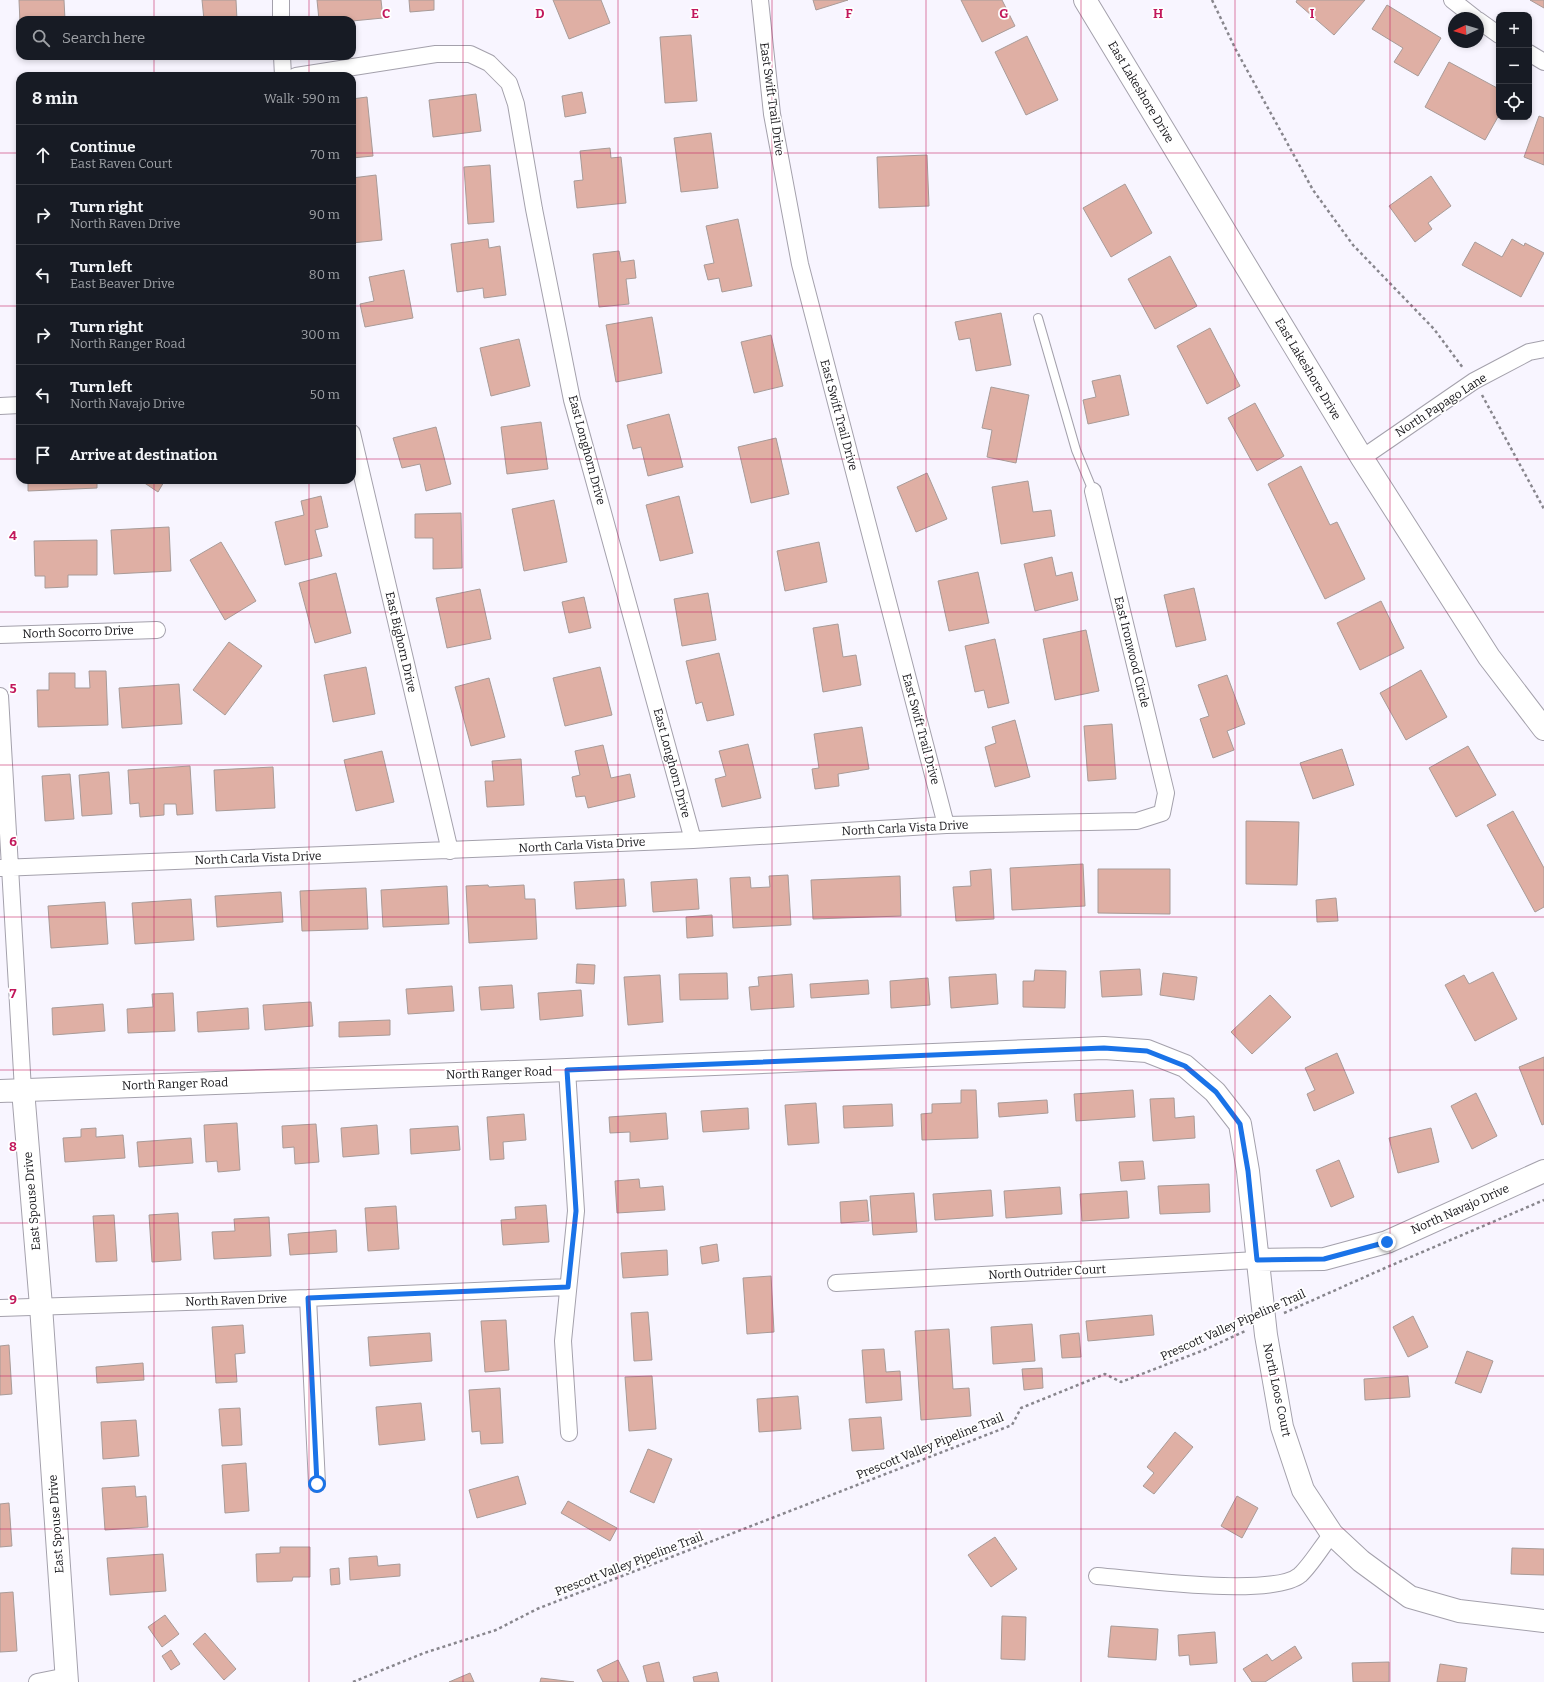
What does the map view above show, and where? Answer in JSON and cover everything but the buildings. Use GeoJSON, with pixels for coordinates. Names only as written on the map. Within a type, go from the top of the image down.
{"type":"FeatureCollection","features":[{"type":"Feature","properties":{"kind":"street"},"geometry":{"type":"LineString","coordinates":[[281,0],[281,16]]}},
{"type":"Feature","properties":{"kind":"street","name":"East Swift Trail Drive"},"geometry":{"type":"LineString","coordinates":[[760,0],[772,114],[800,264],[946,825]]}},
{"type":"Feature","properties":{"kind":"street","name":"East Lakeshore Drive"},"geometry":{"type":"LineString","coordinates":[[1085,0],[1362,458],[1489,657],[1544,729]]}},
{"type":"Feature","properties":{"kind":"street"},"geometry":{"type":"LineString","coordinates":[[1452,0],[1467,12]]}},
{"type":"Feature","properties":{"kind":"street"},"geometry":{"type":"LineString","coordinates":[[1484,24],[1496,33]]}},
{"type":"Feature","properties":{"kind":"street","name":"East Longhorn Drive"},"geometry":{"type":"LineString","coordinates":[[321,72],[436,54],[470,54],[490,63],[509,83],[516,104],[534,209],[572,400],[693,840]]}},
{"type":"Feature","properties":{"kind":"street"},"geometry":{"type":"LineString","coordinates":[[1532,55],[1544,62]]}},
{"type":"Feature","properties":{"kind":"street"},"geometry":{"type":"LineString","coordinates":[[282,60],[283,72]]}},
{"type":"Feature","properties":{"kind":"street","name":"North Papago Lane"},"geometry":{"type":"LineString","coordinates":[[1362,458],[1474,381],[1529,352],[1544,349]]}},
{"type":"Feature","properties":{"kind":"street"},"geometry":{"type":"LineString","coordinates":[[0,406],[16,405]]}},
{"type":"Feature","properties":{"kind":"street","name":"East Bighorn Drive"},"geometry":{"type":"LineString","coordinates":[[356,450],[450,851]]}},
{"type":"Feature","properties":{"kind":"street","name":"East Ironwood Circle"},"geometry":{"type":"LineString","coordinates":[[1093,491],[1166,793],[1162,813]]}},
{"type":"Feature","properties":{"kind":"street","name":"North Socorro Drive"},"geometry":{"type":"LineString","coordinates":[[0,635],[157,630]]}},
{"type":"Feature","properties":{"kind":"street","name":"East Spouse Drive"},"geometry":{"type":"LineString","coordinates":[[0,696],[4,868],[41,1306],[67,1679]]}},
{"type":"Feature","properties":{"kind":"street","name":"North Carla Vista Drive"},"geometry":{"type":"LineString","coordinates":[[4,868],[693,840],[946,825],[1137,821],[1162,813]]}},
{"type":"Feature","properties":{"kind":"street","name":"North Ranger Road"},"geometry":{"type":"LineString","coordinates":[[0,1091],[1104,1048],[1147,1051],[1185,1066],[1216,1092],[1240,1124],[1248,1171],[1257,1260]]}},
{"type":"Feature","properties":{"kind":"street"},"geometry":{"type":"LineString","coordinates":[[567,1070],[576,1211],[563,1341],[569,1433]]}},
{"type":"Feature","properties":{"kind":"street","name":"North Navajo Drive"},"geometry":{"type":"LineString","coordinates":[[1257,1260],[1324,1259],[1387,1242],[1544,1171]]}},
{"type":"Feature","properties":{"kind":"street","name":"North Outrider Court"},"geometry":{"type":"LineString","coordinates":[[836,1283],[1257,1260]]}},
{"type":"Feature","properties":{"kind":"street","name":"North Loos Court"},"geometry":{"type":"LineString","coordinates":[[1257,1260],[1264,1323],[1282,1427],[1303,1490],[1332,1534],[1361,1561],[1410,1597],[1460,1611],[1544,1621]]}},
{"type":"Feature","properties":{"kind":"street","name":"North Raven Drive"},"geometry":{"type":"LineString","coordinates":[[0,1308],[308,1298],[568,1287]]}},
{"type":"Feature","properties":{"kind":"street"},"geometry":{"type":"LineString","coordinates":[[308,1298],[317,1484]]}},
{"type":"Feature","properties":{"kind":"street"},"geometry":{"type":"LineString","coordinates":[[1097,1576],[1212,1585],[1249,1586],[1278,1584],[1299,1575],[1332,1534]]}},
{"type":"Feature","properties":{"kind":"street"},"geometry":{"type":"LineString","coordinates":[[38,1682],[67,1679]]}},
{"type":"Feature","properties":{"kind":"lane"},"geometry":{"type":"LineString","coordinates":[[1038,318],[1076,450],[1093,491]]}},
{"type":"Feature","properties":{"kind":"path"},"geometry":{"type":"LineString","coordinates":[[1212,0],[1236,50],[1313,190],[1353,245],[1434,329],[1474,381],[1544,508]]}},
{"type":"Feature","properties":{"kind":"path","name":"Prescott Valley Pipeline Trail"},"geometry":{"type":"LineString","coordinates":[[353,1682],[424,1653],[496,1630],[538,1609],[1012,1425],[1021,1408],[1104,1374],[1121,1382],[1204,1350],[1385,1268],[1544,1200]]}},
{"type":"Feature","properties":{"kind":"route"},"geometry":{"type":"LineString","coordinates":[[317,1484],[308,1298],[568,1287],[576,1211],[567,1070],[1104,1048],[1147,1051],[1185,1066],[1216,1092],[1240,1124],[1248,1171],[1257,1260],[1324,1259],[1387,1242]]}}]}
